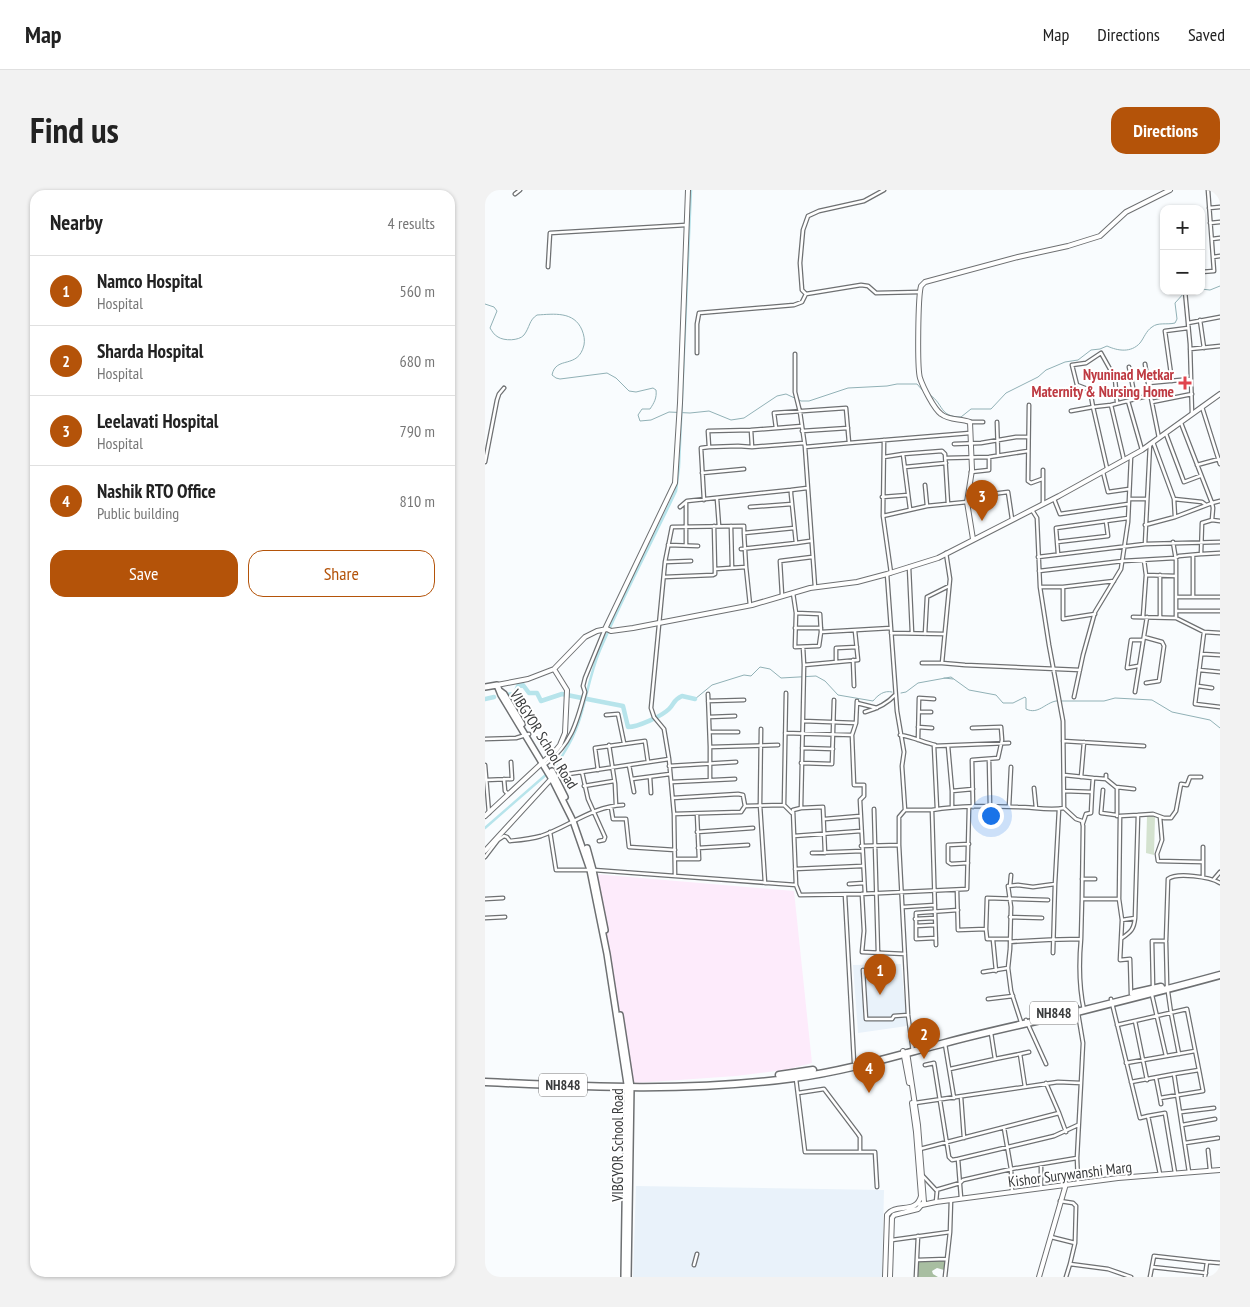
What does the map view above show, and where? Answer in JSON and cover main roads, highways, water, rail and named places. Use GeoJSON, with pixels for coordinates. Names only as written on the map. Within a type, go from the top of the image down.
{"type":"FeatureCollection","features":[{"type":"Feature","properties":{"kind":"highway","name":"NH848"},"geometry":{"type":"LineString","coordinates":[[485,1081],[629,1085],[716,1085],[796,1078],[851,1067],[931,1045],[1220,973]]}},
{"type":"Feature","properties":{"kind":"highway","name":"NH848"},"geometry":{"type":"LineString","coordinates":[[1111,1001],[1131,994],[1152,991]]}},
{"type":"Feature","properties":{"kind":"highway","name":"NH848"},"geometry":{"type":"LineString","coordinates":[[931,1045],[991,1032],[1024,1022]]}},
{"type":"Feature","properties":{"kind":"highway","name":"NH848"},"geometry":{"type":"LineString","coordinates":[[629,1085],[707,1082],[775,1076],[908,1052]]}},
{"type":"Feature","properties":{"kind":"main road","name":"VIBGYOR School Road"},"geometry":{"type":"LineString","coordinates":[[485,687],[497,685],[501,695],[552,775],[575,820],[591,870],[611,971],[629,1085],[626,1277]]}},
{"type":"Feature","properties":{"kind":"waterway"},"geometry":{"type":"LineString","coordinates":[[552,769],[572,739],[600,650],[676,491],[679,467],[691,190]]}},
{"type":"Feature","properties":{"kind":"waterway"},"geometry":{"type":"LineString","coordinates":[[1205,289],[1210,290],[1220,286]]}},
{"type":"Feature","properties":{"kind":"waterway"},"geometry":{"type":"LineString","coordinates":[[930,395],[949,415],[961,417],[971,409],[991,409],[1006,393],[1038,377],[1046,370],[1065,362],[1078,360],[1091,350],[1107,346],[1120,350],[1129,350],[1140,343],[1148,330],[1154,325],[1175,323],[1177,319],[1175,303],[1182,295]]}},
{"type":"Feature","properties":{"kind":"waterway"},"geometry":{"type":"LineString","coordinates":[[485,304],[494,307],[497,311],[490,328],[495,335],[504,339],[511,340],[522,337],[532,319],[537,315],[563,315],[574,320],[584,336],[584,345],[581,353],[572,360],[558,365],[552,375],[560,379],[607,373],[616,378],[629,391],[636,392],[653,388],[656,390],[655,400],[650,409],[642,409],[638,415],[640,421],[651,420],[669,412],[690,413],[709,411],[731,420],[744,418],[777,396],[786,394],[801,401],[809,401],[848,388],[897,384],[917,384],[924,392]]}},
{"type":"Feature","properties":{"kind":"waterway"},"geometry":{"type":"LineString","coordinates":[[695,699],[712,685],[744,675],[751,676],[760,667],[770,669],[781,678],[816,676],[825,681],[838,695],[873,701],[881,694],[892,692]]}},
{"type":"Feature","properties":{"kind":"waterway"},"geometry":{"type":"LineString","coordinates":[[901,693],[906,692],[918,683],[951,677],[969,690],[996,695],[1003,703],[1013,703],[1025,697],[1026,709],[1034,711],[1056,701],[1104,701],[1115,698],[1152,700],[1172,712],[1210,720],[1220,728]]}},
{"type":"Feature","properties":{"kind":"waterway"},"geometry":{"type":"LineString","coordinates":[[944,678],[953,679]]}},
{"type":"Feature","properties":{"kind":"waterway"},"geometry":{"type":"LineString","coordinates":[[506,695],[515,694],[518,686],[523,685],[529,693],[537,693],[541,701],[562,694],[582,698]]}},
{"type":"Feature","properties":{"kind":"waterway"},"geometry":{"type":"LineString","coordinates":[[587,699],[623,706],[628,727],[644,723],[661,715],[682,696],[695,699]]}},
{"type":"Feature","properties":{"kind":"waterway"},"geometry":{"type":"LineString","coordinates":[[485,699],[494,697]]}},
{"type":"Feature","properties":{"kind":"waterway"},"geometry":{"type":"LineString","coordinates":[[485,828],[548,773]]}},
{"type":"Feature","properties":{"kind":"place","name":"Nyuninad Metkar Maternity & Nursing Home"},"geometry":{"type":"Point","coordinates":[1185,383]}},
{"type":"Feature","properties":{"kind":"place","name":"Leelavati Hospital"},"geometry":{"type":"Point","coordinates":[982,521]}},
{"type":"Feature","properties":{"kind":"place","name":"Namco Hospital"},"geometry":{"type":"Point","coordinates":[880,995]}},
{"type":"Feature","properties":{"kind":"place","name":"Sharda Hospital"},"geometry":{"type":"Point","coordinates":[924,1059]}},
{"type":"Feature","properties":{"kind":"place","name":"Nashik RTO Office"},"geometry":{"type":"Point","coordinates":[869,1093]}}]}
